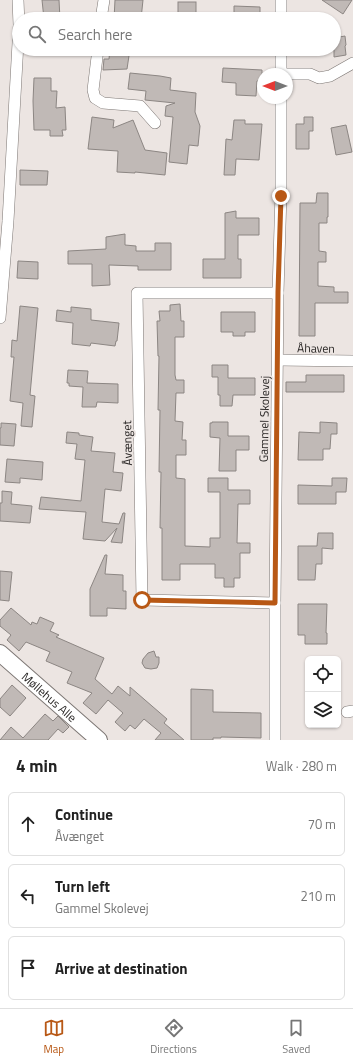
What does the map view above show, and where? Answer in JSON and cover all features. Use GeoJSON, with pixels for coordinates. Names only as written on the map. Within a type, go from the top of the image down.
{"type":"FeatureCollection","features":[{"type":"Feature","properties":{"kind":"street"},"geometry":{"type":"LineString","coordinates":[[18,0],[18,12]]}},
{"type":"Feature","properties":{"kind":"street"},"geometry":{"type":"LineString","coordinates":[[102,12],[104,0]]}},
{"type":"Feature","properties":{"kind":"street"},"geometry":{"type":"LineString","coordinates":[[281,0],[281,12]]}},
{"type":"Feature","properties":{"kind":"street"},"geometry":{"type":"LineString","coordinates":[[0,318],[8,221],[17,56]]}},
{"type":"Feature","properties":{"kind":"street"},"geometry":{"type":"LineString","coordinates":[[97,56],[92,90],[95,98],[103,103],[140,106],[154,123]]}},
{"type":"Feature","properties":{"kind":"street"},"geometry":{"type":"LineString","coordinates":[[281,56],[281,68]]}},
{"type":"Feature","properties":{"kind":"street"},"geometry":{"type":"LineString","coordinates":[[293,74],[310,74],[319,78],[325,77],[330,76],[353,63]]}},
{"type":"Feature","properties":{"kind":"street","name":"Gammel Skolevej"},"geometry":{"type":"LineString","coordinates":[[275,740],[275,603],[281,104]]}},
{"type":"Feature","properties":{"kind":"street","name":"Åvænget"},"geometry":{"type":"LineString","coordinates":[[275,603],[142,600],[137,293],[278,292]]}},
{"type":"Feature","properties":{"kind":"street","name":"Åhaven"},"geometry":{"type":"LineString","coordinates":[[278,360],[353,362]]}},
{"type":"Feature","properties":{"kind":"street","name":"Møllehus Alle"},"geometry":{"type":"LineString","coordinates":[[0,653],[100,740]]}},
{"type":"Feature","properties":{"kind":"building"},"geometry":{"type":"Polygon","coordinates":[[[42,0],[59,0],[60,12],[43,12],[42,0]]]}},
{"type":"Feature","properties":{"kind":"building"},"geometry":{"type":"Polygon","coordinates":[[[115,0],[143,0],[142,12],[114,12],[115,0]]]}},
{"type":"Feature","properties":{"kind":"building"},"geometry":{"type":"Polygon","coordinates":[[[322,0],[352,0],[343,14],[322,0]]]}},
{"type":"Feature","properties":{"kind":"building"},"geometry":{"type":"Polygon","coordinates":[[[178,2],[196,2],[196,12],[178,12],[178,2]]]}},
{"type":"Feature","properties":{"kind":"building"},"geometry":{"type":"Polygon","coordinates":[[[234,6],[260,7],[260,12],[234,12],[234,6]]]}},
{"type":"Feature","properties":{"kind":"building"},"geometry":{"type":"Polygon","coordinates":[[[345,36],[346,55],[341,56],[341,37],[345,36]]]}},
{"type":"Feature","properties":{"kind":"building"},"geometry":{"type":"Polygon","coordinates":[[[109,56],[129,56],[127,69],[103,70],[104,59],[109,59],[109,56]]]}},
{"type":"Feature","properties":{"kind":"building"},"geometry":{"type":"Polygon","coordinates":[[[223,68],[257,70],[256,96],[236,95],[236,83],[222,82],[223,68]]]}},
{"type":"Feature","properties":{"kind":"building"},"geometry":{"type":"Polygon","coordinates":[[[130,73],[171,78],[170,90],[196,93],[195,112],[200,126],[198,146],[189,145],[187,164],[169,162],[173,117],[165,116],[166,106],[175,103],[145,100],[146,91],[128,89],[130,73]]]}},
{"type":"Feature","properties":{"kind":"building"},"geometry":{"type":"Polygon","coordinates":[[[34,78],[51,78],[51,91],[57,91],[56,108],[65,107],[66,130],[62,130],[63,136],[50,136],[50,130],[34,130],[34,78]]]}},
{"type":"Feature","properties":{"kind":"building"},"geometry":{"type":"Polygon","coordinates":[[[92,117],[114,120],[113,128],[133,120],[145,150],[167,153],[165,175],[117,172],[118,151],[88,149],[92,117]]]}},
{"type":"Feature","properties":{"kind":"building"},"geometry":{"type":"Polygon","coordinates":[[[304,117],[313,117],[313,131],[309,131],[309,149],[296,149],[296,124],[304,124],[304,117]]]}},
{"type":"Feature","properties":{"kind":"building"},"geometry":{"type":"Polygon","coordinates":[[[234,120],[245,120],[245,124],[262,124],[259,160],[236,159],[235,175],[224,175],[226,139],[232,140],[234,120]]]}},
{"type":"Feature","properties":{"kind":"building"},"geometry":{"type":"Polygon","coordinates":[[[346,125],[352,152],[336,155],[331,128],[346,125]]]}},
{"type":"Feature","properties":{"kind":"building"},"geometry":{"type":"Polygon","coordinates":[[[20,170],[48,171],[47,185],[20,185],[20,170]]]}},
{"type":"Feature","properties":{"kind":"building"},"geometry":{"type":"Polygon","coordinates":[[[317,193],[328,193],[327,223],[319,223],[319,251],[326,252],[326,262],[318,262],[318,286],[334,287],[334,292],[348,292],[348,303],[315,303],[315,336],[299,336],[300,203],[316,203],[317,193]]]}},
{"type":"Feature","properties":{"kind":"building"},"geometry":{"type":"Polygon","coordinates":[[[236,211],[236,218],[259,218],[259,235],[238,235],[238,259],[241,259],[241,278],[203,278],[203,259],[225,259],[225,213],[236,211]]]}},
{"type":"Feature","properties":{"kind":"building"},"geometry":{"type":"Polygon","coordinates":[[[125,234],[125,245],[136,246],[136,251],[155,251],[155,243],[171,243],[171,270],[138,270],[138,266],[109,265],[110,285],[92,286],[92,264],[68,264],[68,251],[106,249],[106,237],[125,234]]]}},
{"type":"Feature","properties":{"kind":"building"},"geometry":{"type":"Polygon","coordinates":[[[18,261],[38,262],[38,279],[17,278],[18,261]]]}},
{"type":"Feature","properties":{"kind":"building"},"geometry":{"type":"Polygon","coordinates":[[[180,304],[181,321],[184,321],[184,337],[175,337],[175,375],[176,380],[184,380],[184,393],[176,393],[175,421],[183,422],[182,440],[186,440],[186,455],[176,455],[176,478],[185,479],[185,546],[210,547],[210,538],[220,538],[220,492],[208,492],[208,478],[228,478],[228,490],[250,490],[250,504],[238,504],[237,543],[250,543],[250,553],[240,553],[240,578],[234,578],[234,587],[224,587],[224,578],[215,578],[215,564],[180,564],[180,580],[162,580],[162,528],[160,528],[161,472],[159,472],[160,410],[158,410],[159,356],[157,321],[160,321],[159,311],[170,311],[170,305],[180,304]]]}},
{"type":"Feature","properties":{"kind":"building"},"geometry":{"type":"Polygon","coordinates":[[[20,306],[38,308],[30,395],[35,396],[32,427],[21,426],[23,403],[10,401],[14,357],[11,357],[12,340],[17,341],[20,306]]]}},
{"type":"Feature","properties":{"kind":"building"},"geometry":{"type":"Polygon","coordinates":[[[71,307],[91,309],[91,320],[119,323],[115,346],[91,343],[90,346],[72,344],[73,323],[56,321],[57,310],[71,312],[71,307]]]}},
{"type":"Feature","properties":{"kind":"building"},"geometry":{"type":"Polygon","coordinates":[[[221,312],[255,312],[255,332],[245,332],[245,336],[233,336],[233,332],[221,332],[221,312]]]}},
{"type":"Feature","properties":{"kind":"building"},"geometry":{"type":"Polygon","coordinates":[[[212,365],[228,365],[228,378],[255,378],[255,395],[233,395],[232,406],[220,406],[220,395],[218,395],[218,377],[212,377],[212,365]]]}},
{"type":"Feature","properties":{"kind":"building"},"geometry":{"type":"Polygon","coordinates":[[[68,370],[88,371],[87,383],[118,384],[118,403],[97,402],[96,407],[82,407],[83,387],[69,386],[69,383],[67,383],[68,370]]]}},
{"type":"Feature","properties":{"kind":"building"},"geometry":{"type":"Polygon","coordinates":[[[306,375],[344,375],[344,392],[286,392],[286,382],[306,382],[306,375]]]}},
{"type":"Feature","properties":{"kind":"building"},"geometry":{"type":"Polygon","coordinates":[[[228,422],[228,436],[249,436],[249,450],[236,450],[236,471],[219,471],[220,438],[210,437],[210,423],[228,422]]]}},
{"type":"Feature","properties":{"kind":"building"},"geometry":{"type":"Polygon","coordinates":[[[320,422],[337,423],[337,434],[331,434],[330,449],[323,449],[323,460],[298,460],[299,432],[320,433],[320,422]]]}},
{"type":"Feature","properties":{"kind":"building"},"geometry":{"type":"Polygon","coordinates":[[[1,423],[16,424],[14,446],[0,445],[1,423]]]}},
{"type":"Feature","properties":{"kind":"building"},"geometry":{"type":"Polygon","coordinates":[[[67,432],[79,433],[79,435],[93,437],[91,451],[115,453],[113,472],[123,473],[121,491],[105,489],[102,522],[119,524],[123,513],[125,513],[122,543],[111,542],[117,528],[105,541],[83,539],[86,512],[39,509],[41,497],[81,501],[85,460],[75,459],[77,444],[66,443],[67,432]]]}},
{"type":"Feature","properties":{"kind":"building"},"geometry":{"type":"Polygon","coordinates":[[[7,459],[43,462],[42,480],[20,478],[20,483],[5,482],[7,459]]]}},
{"type":"Feature","properties":{"kind":"building"},"geometry":{"type":"Polygon","coordinates":[[[332,478],[347,478],[346,492],[336,492],[336,504],[298,504],[298,485],[332,486],[332,478]]]}},
{"type":"Feature","properties":{"kind":"building"},"geometry":{"type":"Polygon","coordinates":[[[2,491],[12,492],[11,504],[32,506],[30,523],[0,521],[2,491]]]}},
{"type":"Feature","properties":{"kind":"building"},"geometry":{"type":"Polygon","coordinates":[[[318,533],[333,533],[333,549],[322,548],[322,564],[316,564],[315,580],[298,580],[298,546],[317,546],[318,533]]]}},
{"type":"Feature","properties":{"kind":"building"},"geometry":{"type":"Polygon","coordinates":[[[105,555],[107,555],[105,574],[123,575],[123,591],[126,591],[126,609],[107,608],[107,616],[90,616],[90,589],[105,555]]]}},
{"type":"Feature","properties":{"kind":"building"},"geometry":{"type":"Polygon","coordinates":[[[0,571],[12,572],[9,601],[0,600],[0,571]]]}},
{"type":"Feature","properties":{"kind":"building"},"geometry":{"type":"Polygon","coordinates":[[[298,604],[327,604],[327,644],[305,644],[305,635],[298,635],[298,604]]]}},
{"type":"Feature","properties":{"kind":"building"},"geometry":{"type":"Polygon","coordinates":[[[11,608],[31,625],[32,622],[37,624],[40,617],[54,623],[50,631],[59,635],[56,637],[104,658],[95,679],[112,694],[118,686],[130,696],[130,687],[167,719],[164,723],[184,740],[155,740],[161,733],[144,719],[135,729],[130,725],[125,731],[115,722],[123,713],[108,700],[96,714],[83,703],[92,693],[67,683],[72,672],[46,661],[50,652],[26,642],[19,651],[7,640],[11,635],[0,626],[0,620],[11,608]]]}},
{"type":"Feature","properties":{"kind":"building"},"geometry":{"type":"Polygon","coordinates":[[[154,651],[156,657],[159,657],[157,668],[145,668],[142,663],[143,659],[148,653],[154,651]]]}},
{"type":"Feature","properties":{"kind":"building"},"geometry":{"type":"Polygon","coordinates":[[[12,685],[26,698],[10,716],[0,707],[0,699],[12,685]]]}},
{"type":"Feature","properties":{"kind":"building"},"geometry":{"type":"Polygon","coordinates":[[[191,689],[213,690],[213,712],[261,713],[261,738],[221,737],[213,738],[213,740],[191,740],[191,689]]]}},
{"type":"Feature","properties":{"kind":"building"},"geometry":{"type":"Polygon","coordinates":[[[45,714],[53,721],[58,716],[69,727],[63,733],[58,729],[48,740],[0,740],[11,727],[23,738],[45,714]]]}},
{"type":"Feature","properties":{"kind":"route"},"geometry":{"type":"LineString","coordinates":[[142,600],[275,603],[278,292],[281,196]]}}]}
